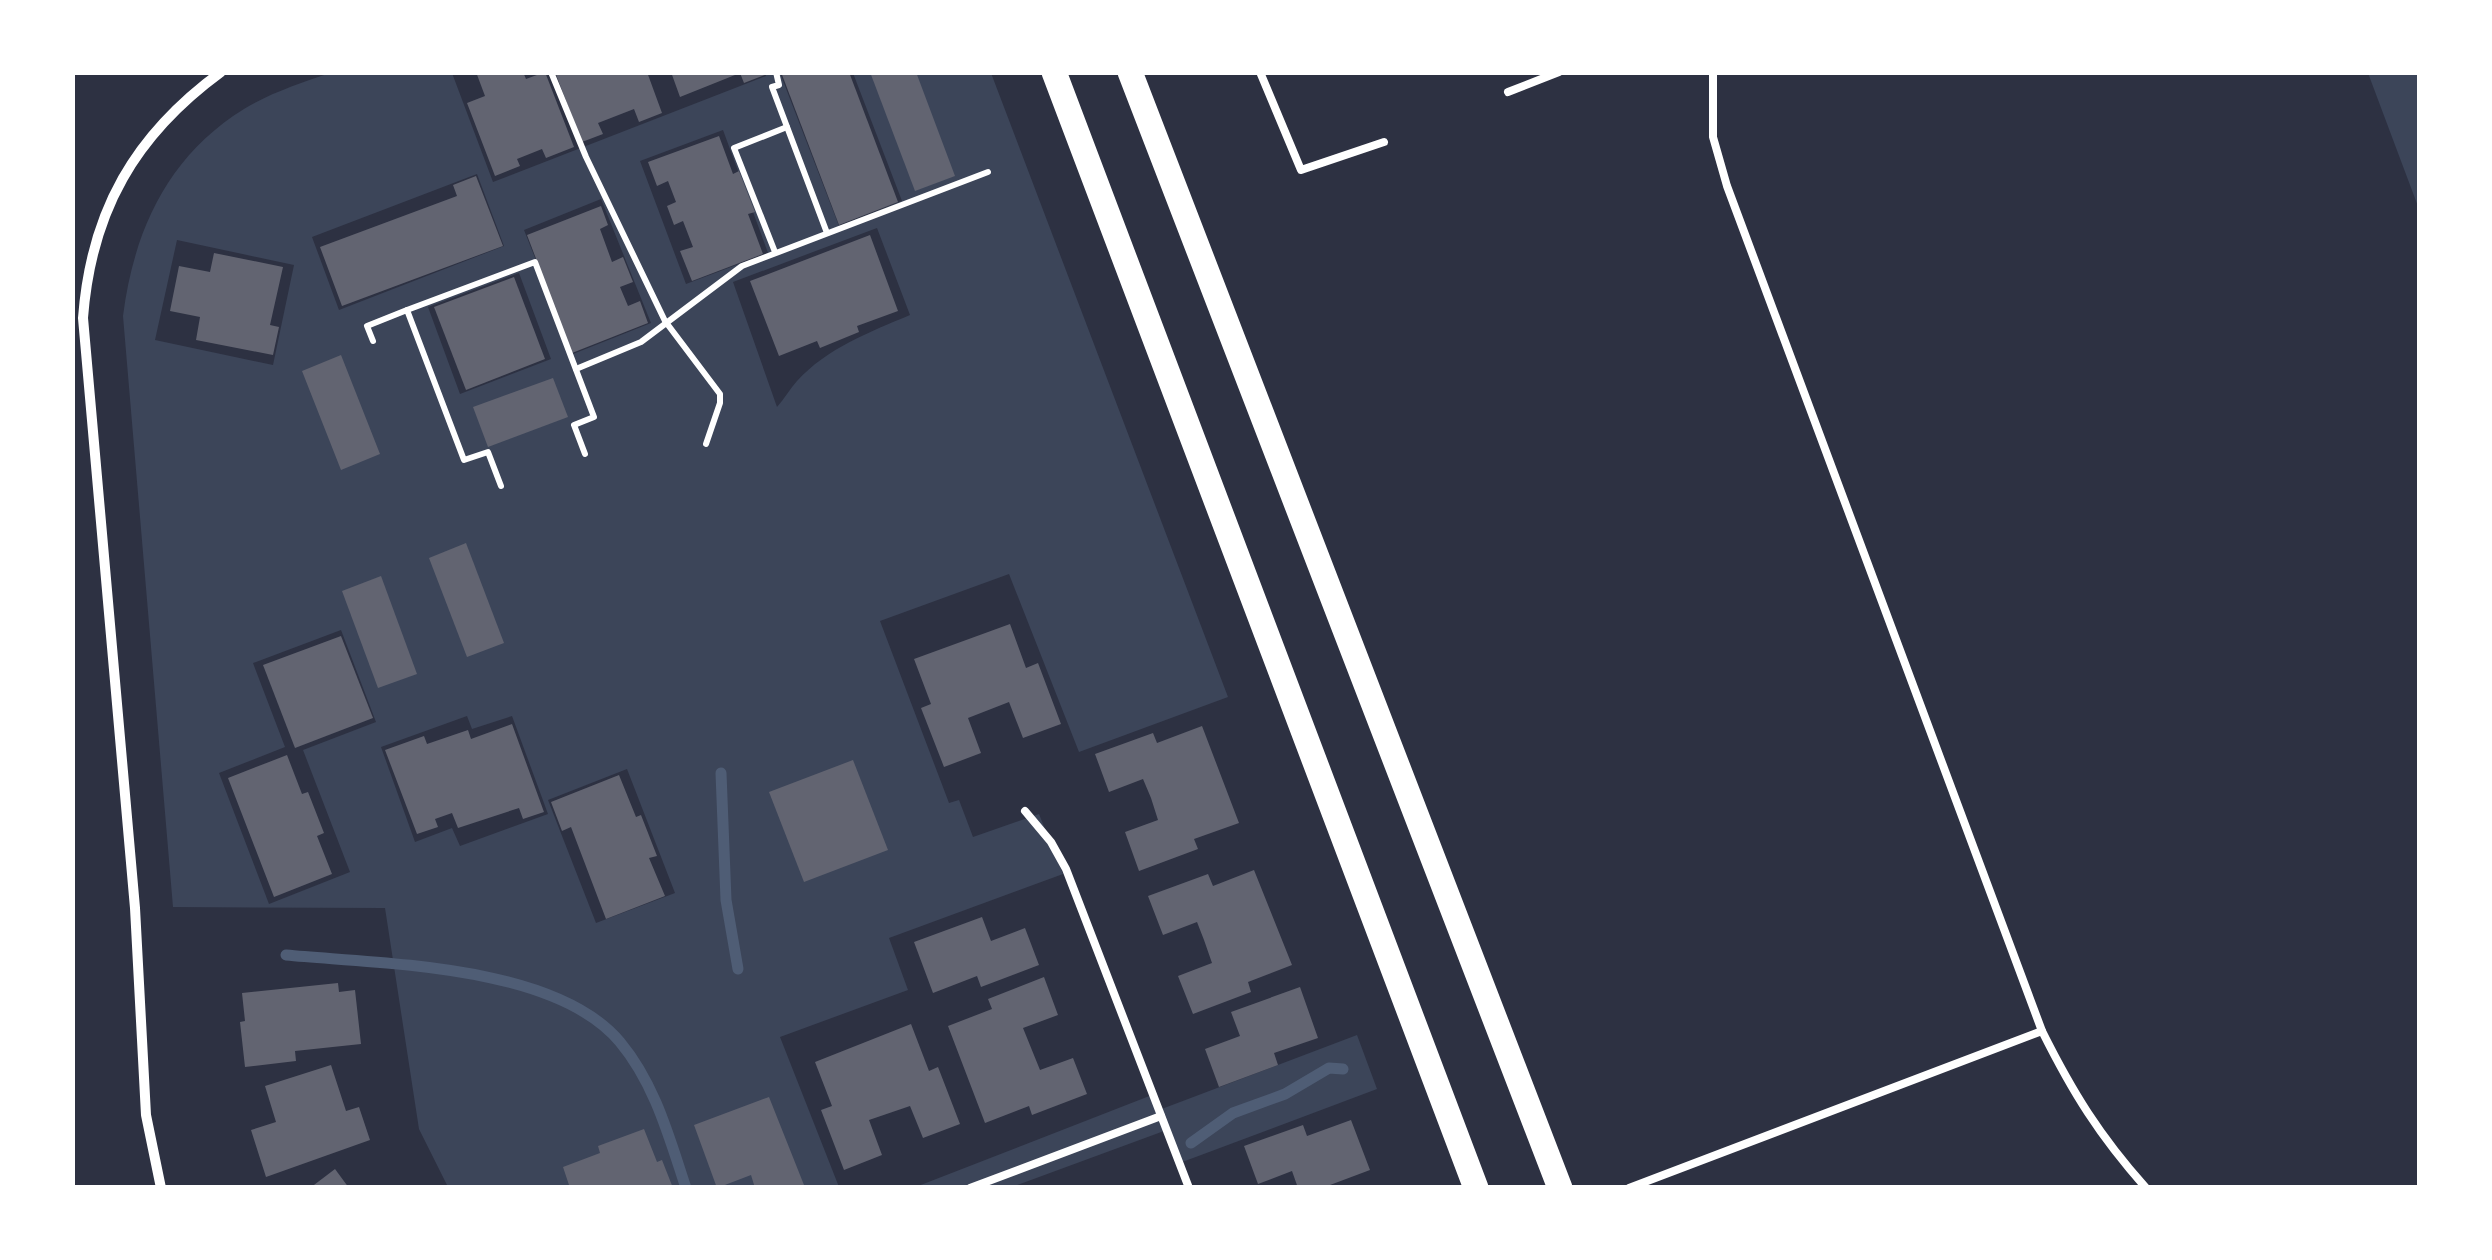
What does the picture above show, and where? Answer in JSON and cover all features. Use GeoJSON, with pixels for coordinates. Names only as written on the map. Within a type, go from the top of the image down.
{"type":"FeatureCollection","features":[{"type":"Feature","properties":{"kind":"main road"},"geometry":{"type":"LineString","coordinates":[[1054,72],[1476,1188]]}},
{"type":"Feature","properties":{"kind":"main road"},"geometry":{"type":"LineString","coordinates":[[1130,72],[1560,1188]]}},
{"type":"Feature","properties":{"kind":"street"},"geometry":{"type":"LineString","coordinates":[[161,1188],[146,1115],[134,908],[83,318],[94,246],[125,174],[168,117],[222,72]]}},
{"type":"Feature","properties":{"kind":"lane"},"geometry":{"type":"LineString","coordinates":[[1260,72],[1301,170],[1384,142]]}},
{"type":"Feature","properties":{"kind":"lane"},"geometry":{"type":"LineString","coordinates":[[1508,92],[1560,72]]}},
{"type":"Feature","properties":{"kind":"lane"},"geometry":{"type":"LineString","coordinates":[[1713,72],[1712,137],[1728,186],[2042,1031],[2074,1095],[2111,1148],[2146,1188]]}},
{"type":"Feature","properties":{"kind":"lane"},"geometry":{"type":"LineString","coordinates":[[1026,811],[1066,869],[1189,1188]]}},
{"type":"Feature","properties":{"kind":"lane"},"geometry":{"type":"LineString","coordinates":[[1629,1188],[2042,1031]]}},
{"type":"Feature","properties":{"kind":"lane"},"geometry":{"type":"LineString","coordinates":[[970,1188],[1161,1116]]}},
{"type":"Feature","properties":{"kind":"path"},"geometry":{"type":"LineString","coordinates":[[551,72],[586,156],[666,321],[720,394],[706,444]]}},
{"type":"Feature","properties":{"kind":"path"},"geometry":{"type":"LineString","coordinates":[[776,72],[779,85],[772,87],[827,234]]}},
{"type":"Feature","properties":{"kind":"path"},"geometry":{"type":"LineString","coordinates":[[774,252],[734,148],[787,127]]}},
{"type":"Feature","properties":{"kind":"path"},"geometry":{"type":"LineString","coordinates":[[576,369],[634,346],[742,266],[988,172]]}},
{"type":"Feature","properties":{"kind":"path"},"geometry":{"type":"LineString","coordinates":[[372,342],[366,326],[535,262],[594,417],[574,425],[585,454]]}},
{"type":"Feature","properties":{"kind":"path"},"geometry":{"type":"LineString","coordinates":[[406,310],[464,460],[488,452],[501,486]]}},
{"type":"Feature","properties":{"kind":"shaded area"},"geometry":{"type":"Polygon","coordinates":[[[330,73],[452,73],[493,182],[766,76],[765,73],[780,73],[839,226],[902,201],[853,73],[991,73],[1228,697],[1079,752],[1009,574],[880,621],[949,803],[959,800],[973,837],[1039,814],[1063,874],[889,938],[908,990],[780,1037],[839,1187],[448,1187],[419,1129],[385,908],[173,907],[123,316],[128,284],[146,225],[159,198],[195,149],[244,109],[330,73]],[[723,130],[640,161],[686,284],[768,253],[723,130]],[[477,174],[312,237],[339,310],[504,246],[477,174]],[[601,199],[524,230],[573,354],[651,323],[601,199]],[[877,228],[733,282],[777,407],[797,381],[822,359],[910,315],[877,228]],[[177,240],[155,340],[273,365],[294,265],[177,240]],[[519,273],[428,307],[460,394],[551,359],[519,273]],[[341,630],[253,663],[285,747],[219,773],[269,904],[350,872],[303,750],[376,722],[341,630]],[[467,716],[381,747],[415,842],[452,828],[460,846],[548,814],[512,716],[472,729],[467,716]],[[627,769],[548,800],[596,923],[675,893],[627,769]]]}},
{"type":"Feature","properties":{"kind":"shaded area"},"geometry":{"type":"Polygon","coordinates":[[[2368,73],[2419,73],[2419,209],[2368,73]]]}},
{"type":"Feature","properties":{"kind":"shaded area"},"geometry":{"type":"Polygon","coordinates":[[[1357,1035],[1377,1089],[1177,1164],[1164,1131],[1012,1187],[913,1188],[1152,1095],[1159,1110],[1357,1035]]]}},
{"type":"Feature","properties":{"kind":"building"},"geometry":{"type":"Polygon","coordinates":[[[476,72],[523,72],[526,79],[545,72],[574,147],[546,158],[542,149],[517,159],[520,166],[495,176],[467,103],[485,96],[476,72]]]}},
{"type":"Feature","properties":{"kind":"building"},"geometry":{"type":"Polygon","coordinates":[[[555,72],[647,72],[662,113],[639,122],[634,109],[598,123],[603,134],[582,142],[555,72]]]}},
{"type":"Feature","properties":{"kind":"building"},"geometry":{"type":"Polygon","coordinates":[[[671,72],[770,73],[744,83],[740,73],[680,97],[671,72]]]}},
{"type":"Feature","properties":{"kind":"building"},"geometry":{"type":"Polygon","coordinates":[[[781,72],[849,72],[898,202],[839,225],[781,72]]]}},
{"type":"Feature","properties":{"kind":"building"},"geometry":{"type":"Polygon","coordinates":[[[870,72],[916,72],[955,176],[915,191],[870,72]]]}},
{"type":"Feature","properties":{"kind":"building"},"geometry":{"type":"Polygon","coordinates":[[[719,136],[733,174],[739,171],[755,212],[748,214],[763,254],[692,281],[680,251],[693,247],[683,221],[674,225],[667,206],[676,202],[668,181],[657,186],[648,162],[719,136]]]}},
{"type":"Feature","properties":{"kind":"building"},"geometry":{"type":"Polygon","coordinates":[[[476,176],[503,246],[342,306],[320,247],[457,196],[453,185],[476,176]]]}},
{"type":"Feature","properties":{"kind":"building"},"geometry":{"type":"Polygon","coordinates":[[[601,206],[608,225],[600,229],[612,262],[623,257],[633,282],[620,287],[628,306],[640,301],[648,323],[572,353],[527,235],[601,206]]]}},
{"type":"Feature","properties":{"kind":"building"},"geometry":{"type":"Polygon","coordinates":[[[870,235],[898,311],[857,326],[859,332],[820,348],[817,341],[779,356],[750,281],[870,235]]]}},
{"type":"Feature","properties":{"kind":"building"},"geometry":{"type":"Polygon","coordinates":[[[214,253],[283,267],[270,325],[279,327],[273,355],[196,340],[200,317],[170,311],[179,266],[210,272],[214,253]]]}},
{"type":"Feature","properties":{"kind":"building"},"geometry":{"type":"Polygon","coordinates":[[[514,277],[545,359],[466,390],[434,307],[514,277]]]}},
{"type":"Feature","properties":{"kind":"building"},"geometry":{"type":"Polygon","coordinates":[[[341,355],[380,454],[341,470],[302,371],[341,355]]]}},
{"type":"Feature","properties":{"kind":"building"},"geometry":{"type":"Polygon","coordinates":[[[553,378],[568,417],[488,447],[473,407],[553,378]]]}},
{"type":"Feature","properties":{"kind":"building"},"geometry":{"type":"Polygon","coordinates":[[[466,543],[504,643],[467,657],[429,558],[466,543]]]}},
{"type":"Feature","properties":{"kind":"building"},"geometry":{"type":"Polygon","coordinates":[[[381,576],[417,674],[378,688],[342,591],[381,576]]]}},
{"type":"Feature","properties":{"kind":"building"},"geometry":{"type":"Polygon","coordinates":[[[1010,624],[1026,668],[1038,663],[1061,724],[1023,738],[1009,702],[968,718],[981,753],[944,767],[921,708],[931,704],[914,659],[1010,624]]]}},
{"type":"Feature","properties":{"kind":"building"},"geometry":{"type":"Polygon","coordinates":[[[341,636],[373,718],[295,748],[263,665],[341,636]]]}},
{"type":"Feature","properties":{"kind":"building"},"geometry":{"type":"Polygon","coordinates":[[[512,724],[544,812],[523,819],[519,808],[458,828],[452,813],[435,819],[438,827],[417,834],[385,750],[424,736],[427,744],[468,730],[471,739],[512,724]]]}},
{"type":"Feature","properties":{"kind":"building"},"geometry":{"type":"Polygon","coordinates":[[[1202,726],[1239,823],[1194,839],[1198,849],[1139,871],[1125,832],[1158,820],[1151,798],[1143,779],[1109,792],[1095,754],[1153,733],[1157,743],[1202,726]]]}},
{"type":"Feature","properties":{"kind":"building"},"geometry":{"type":"Polygon","coordinates":[[[287,755],[302,794],[308,792],[324,833],[317,836],[332,874],[274,897],[228,778],[287,755]]]}},
{"type":"Feature","properties":{"kind":"building"},"geometry":{"type":"Polygon","coordinates":[[[853,760],[888,850],[804,882],[769,792],[853,760]]]}},
{"type":"Feature","properties":{"kind":"building"},"geometry":{"type":"Polygon","coordinates":[[[619,775],[657,856],[649,858],[665,896],[606,919],[571,827],[562,831],[551,802],[619,775]]]}},
{"type":"Feature","properties":{"kind":"building"},"geometry":{"type":"Polygon","coordinates":[[[1254,870],[1292,965],[1248,982],[1251,992],[1193,1014],[1178,976],[1212,963],[1204,940],[1197,922],[1163,935],[1148,896],[1208,874],[1213,886],[1254,870]]]}},
{"type":"Feature","properties":{"kind":"building"},"geometry":{"type":"Polygon","coordinates":[[[982,917],[991,941],[1025,928],[1039,965],[981,987],[977,976],[933,993],[914,942],[982,917]]]}},
{"type":"Feature","properties":{"kind":"building"},"geometry":{"type":"Polygon","coordinates":[[[1044,977],[1058,1015],[1023,1028],[1040,1070],[1073,1058],[1087,1094],[1032,1115],[1029,1106],[985,1123],[948,1026],[992,1009],[988,999],[1044,977]]]}},
{"type":"Feature","properties":{"kind":"building"},"geometry":{"type":"Polygon","coordinates":[[[338,983],[339,992],[355,990],[361,1044],[295,1051],[296,1061],[245,1067],[240,1022],[245,1021],[242,993],[338,983]]]}},
{"type":"Feature","properties":{"kind":"building"},"geometry":{"type":"Polygon","coordinates":[[[1300,987],[1318,1038],[1274,1053],[1278,1065],[1219,1087],[1205,1049],[1240,1036],[1231,1012],[1300,987]]]}},
{"type":"Feature","properties":{"kind":"building"},"geometry":{"type":"Polygon","coordinates":[[[911,1024],[929,1071],[938,1067],[960,1124],[923,1138],[910,1106],[869,1120],[882,1155],[844,1170],[821,1110],[832,1106],[815,1062],[911,1024]]]}},
{"type":"Feature","properties":{"kind":"building"},"geometry":{"type":"Polygon","coordinates":[[[331,1065],[346,1111],[359,1107],[370,1140],[266,1177],[251,1130],[276,1122],[265,1086],[331,1065]]]}},
{"type":"Feature","properties":{"kind":"building"},"geometry":{"type":"Polygon","coordinates":[[[769,1097],[804,1185],[755,1188],[751,1175],[717,1188],[694,1125],[769,1097]]]}},
{"type":"Feature","properties":{"kind":"building"},"geometry":{"type":"Polygon","coordinates":[[[1351,1120],[1370,1170],[1322,1188],[1298,1188],[1292,1171],[1258,1184],[1244,1146],[1303,1125],[1307,1136],[1351,1120]]]}},
{"type":"Feature","properties":{"kind":"building"},"geometry":{"type":"Polygon","coordinates":[[[644,1129],[673,1188],[570,1188],[563,1167],[600,1153],[598,1146],[644,1129]]]}},
{"type":"Feature","properties":{"kind":"building"},"geometry":{"type":"Polygon","coordinates":[[[335,1169],[349,1188],[310,1188],[335,1169]]]}},
{"type":"Feature","properties":{"kind":"waterway"},"geometry":{"type":"LineString","coordinates":[[721,773],[726,900],[738,969]]}},
{"type":"Feature","properties":{"kind":"waterway"},"geometry":{"type":"LineString","coordinates":[[286,955],[464,973],[554,997],[591,1016],[620,1042],[643,1075],[686,1188]]}},
{"type":"Feature","properties":{"kind":"waterway"},"geometry":{"type":"LineString","coordinates":[[1191,1143],[1233,1113],[1285,1094],[1329,1068],[1343,1069]]}}]}
